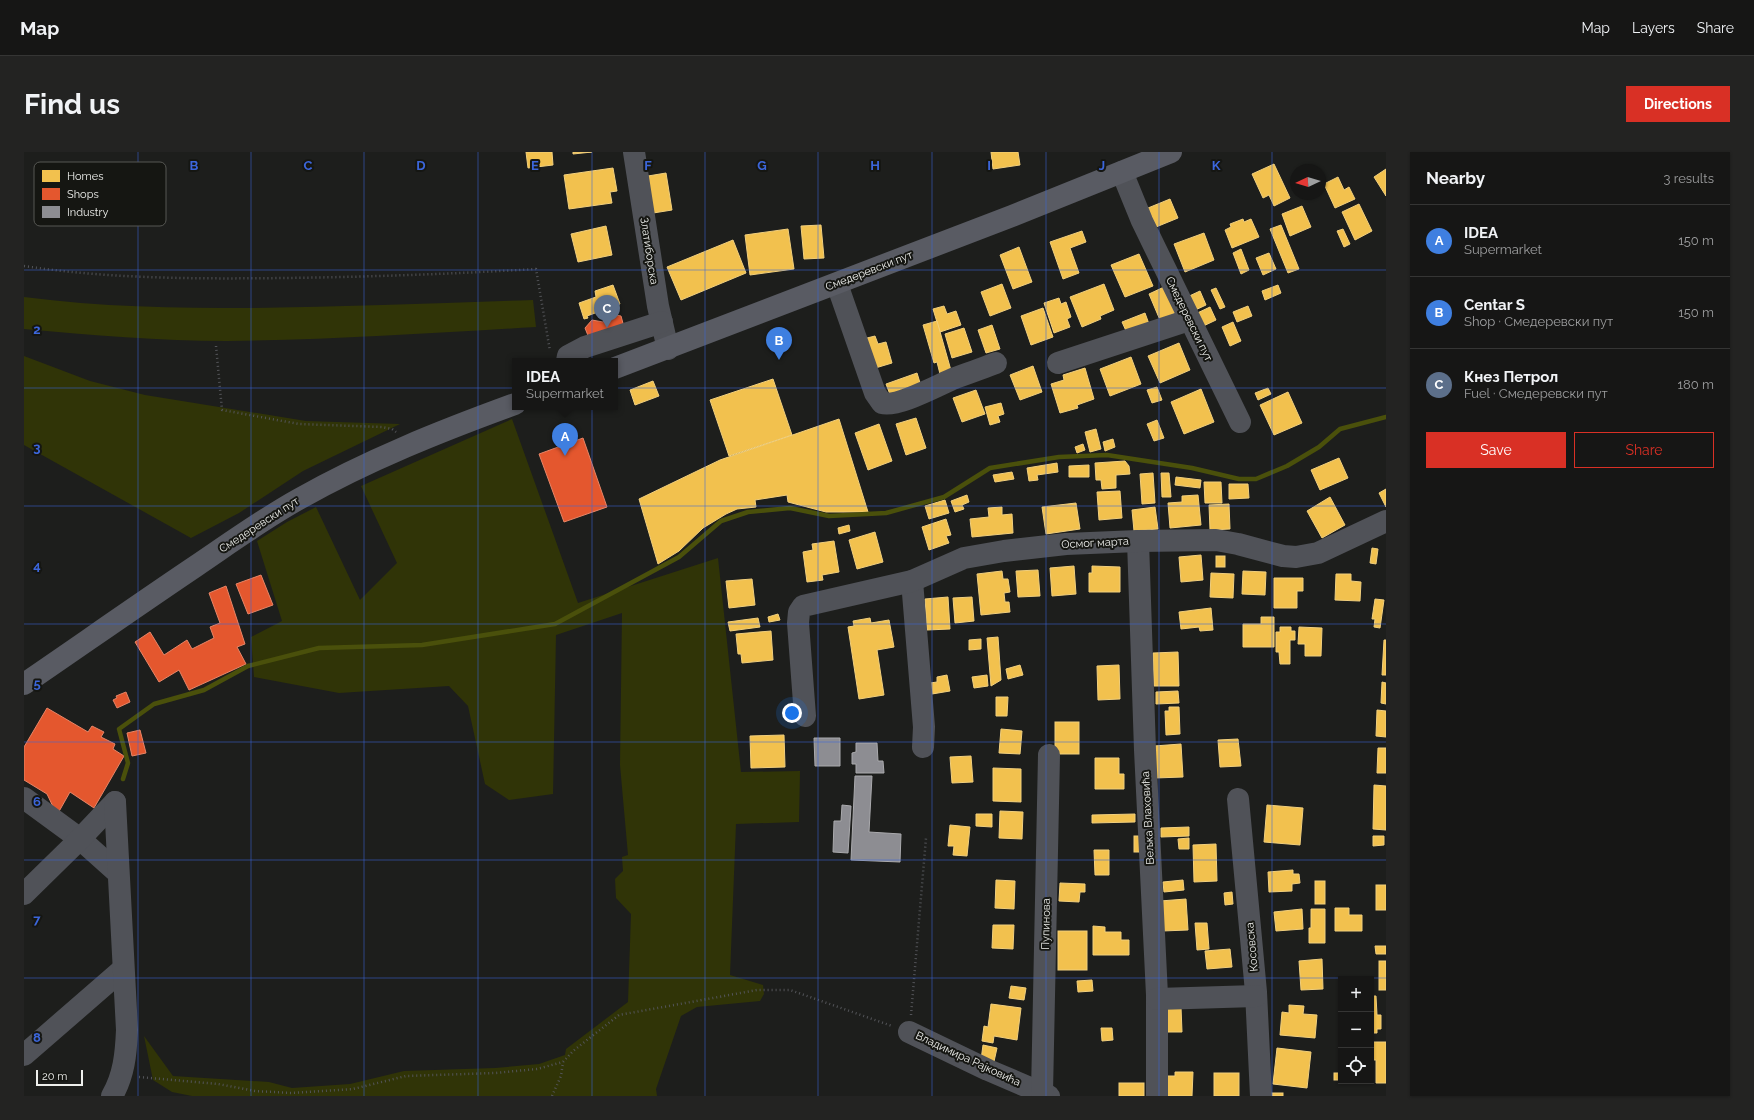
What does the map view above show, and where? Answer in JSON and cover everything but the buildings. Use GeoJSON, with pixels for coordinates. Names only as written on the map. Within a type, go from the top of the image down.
{"type":"FeatureCollection","features":[{"type":"Feature","properties":{"kind":"main road","name":"Смедеревски пут"},"geometry":{"type":"LineString","coordinates":[[618,367],[837,284],[1171,152]]}},
{"type":"Feature","properties":{"kind":"main road","name":"Смедеревски пут"},"geometry":{"type":"LineString","coordinates":[[24,684],[94,634],[278,511],[359,467],[467,421],[512,405]]}},
{"type":"Feature","properties":{"kind":"street","name":"Златиборска"},"geometry":{"type":"LineString","coordinates":[[634,152],[662,322],[668,349]]}},
{"type":"Feature","properties":{"kind":"street","name":"Смедеревски пут"},"geometry":{"type":"LineString","coordinates":[[1122,172],[1142,221],[1240,422]]}},
{"type":"Feature","properties":{"kind":"street"},"geometry":{"type":"LineString","coordinates":[[837,284],[875,393],[882,403],[892,403],[908,398],[955,378],[996,363]]}},
{"type":"Feature","properties":{"kind":"street"},"geometry":{"type":"LineString","coordinates":[[1058,364],[1189,320]]}},
{"type":"Feature","properties":{"kind":"street"},"geometry":{"type":"LineString","coordinates":[[559,357],[568,356],[585,347],[662,322]]}},
{"type":"Feature","properties":{"kind":"street","name":"Осмог марта"},"geometry":{"type":"LineString","coordinates":[[804,716],[798,623],[799,612],[803,606],[912,580],[964,558],[978,555],[1066,544],[1216,540],[1238,544],[1283,556],[1296,557],[1318,552],[1386,522]]}},
{"type":"Feature","properties":{"kind":"street","name":"Вељка Влаховића"},"geometry":{"type":"LineString","coordinates":[[1138,541],[1145,750],[1156,999],[1157,1096]]}},
{"type":"Feature","properties":{"kind":"street"},"geometry":{"type":"LineString","coordinates":[[912,580],[923,712],[923,747]]}},
{"type":"Feature","properties":{"kind":"street","name":"Пупинова"},"geometry":{"type":"LineString","coordinates":[[1046,1095],[1049,755]]}},
{"type":"Feature","properties":{"kind":"street"},"geometry":{"type":"LineString","coordinates":[[24,798],[80,839],[118,873]]}},
{"type":"Feature","properties":{"kind":"street","name":"Косовска"},"geometry":{"type":"LineString","coordinates":[[1238,799],[1256,996],[1261,1096]]}},
{"type":"Feature","properties":{"kind":"street"},"geometry":{"type":"LineString","coordinates":[[24,894],[115,802],[127,1030],[122,1075],[112,1096]]}},
{"type":"Feature","properties":{"kind":"street"},"geometry":{"type":"LineString","coordinates":[[24,1055],[123,969]]}},
{"type":"Feature","properties":{"kind":"street"},"geometry":{"type":"LineString","coordinates":[[1156,999],[1256,996]]}},
{"type":"Feature","properties":{"kind":"street","name":"Владимира Рајковића"},"geometry":{"type":"LineString","coordinates":[[909,1032],[988,1070],[1046,1095]]}},
{"type":"Feature","properties":{"kind":"path"},"geometry":{"type":"LineString","coordinates":[[24,266],[63,272],[126,277],[232,279],[408,276],[536,269],[559,357]]}},
{"type":"Feature","properties":{"kind":"path"},"geometry":{"type":"LineString","coordinates":[[216,346],[222,410],[299,424],[392,429],[399,435],[407,446]]}},
{"type":"Feature","properties":{"kind":"path"},"geometry":{"type":"LineString","coordinates":[[122,1075],[218,1084],[255,1091],[292,1093],[353,1089],[406,1076],[495,1073],[537,1069],[563,1062],[573,1051],[618,1015],[757,990],[790,990],[909,1032],[926,838]]}},
{"type":"Feature","properties":{"kind":"path"},"geometry":{"type":"LineString","coordinates":[[552,1096],[561,1076],[563,1062]]}},
{"type":"Feature","properties":{"kind":"green space"},"geometry":{"type":"Polygon","coordinates":[[[24,297],[109,305],[223,308],[322,307],[533,300],[536,327],[304,339],[202,341],[151,339],[24,329],[24,297]]]}},
{"type":"Feature","properties":{"kind":"green space"},"geometry":{"type":"Polygon","coordinates":[[[24,356],[90,381],[145,395],[306,421],[400,424],[303,471],[239,513],[191,538],[24,445],[24,356]]]}},
{"type":"Feature","properties":{"kind":"green space"},"geometry":{"type":"Polygon","coordinates":[[[512,419],[578,603],[718,558],[741,772],[800,771],[799,822],[736,824],[730,975],[763,985],[764,994],[760,1001],[697,1007],[681,1016],[656,1089],[657,1096],[192,1096],[172,1092],[153,1080],[144,1036],[173,1076],[269,1082],[292,1088],[350,1084],[404,1071],[495,1068],[539,1064],[565,1055],[566,1049],[628,1002],[631,914],[616,898],[615,879],[623,871],[622,857],[628,855],[620,765],[622,613],[556,635],[553,794],[509,800],[485,784],[468,706],[449,686],[339,693],[254,677],[251,637],[282,621],[257,541],[287,522],[316,507],[360,600],[397,563],[361,486],[512,419]]]}},
{"type":"Feature","properties":{"kind":"waterway"},"geometry":{"type":"LineString","coordinates":[[123,779],[128,763],[119,729],[154,704],[204,690],[248,666],[319,648],[422,645],[555,624],[679,557],[721,521],[748,512],[790,508],[829,516],[886,513],[944,497],[990,468],[1059,457],[1107,455],[1192,468],[1239,479],[1256,479],[1287,466],[1319,447],[1340,429],[1386,417]]}},
{"type":"Feature","properties":{"kind":"place","name":"Кнез Петрол"},"geometry":{"type":"Point","coordinates":[607,328]}},
{"type":"Feature","properties":{"kind":"place","name":"Centar S"},"geometry":{"type":"Point","coordinates":[779,360]}},
{"type":"Feature","properties":{"kind":"place","name":"IDEA"},"geometry":{"type":"Point","coordinates":[565,456]}}]}
